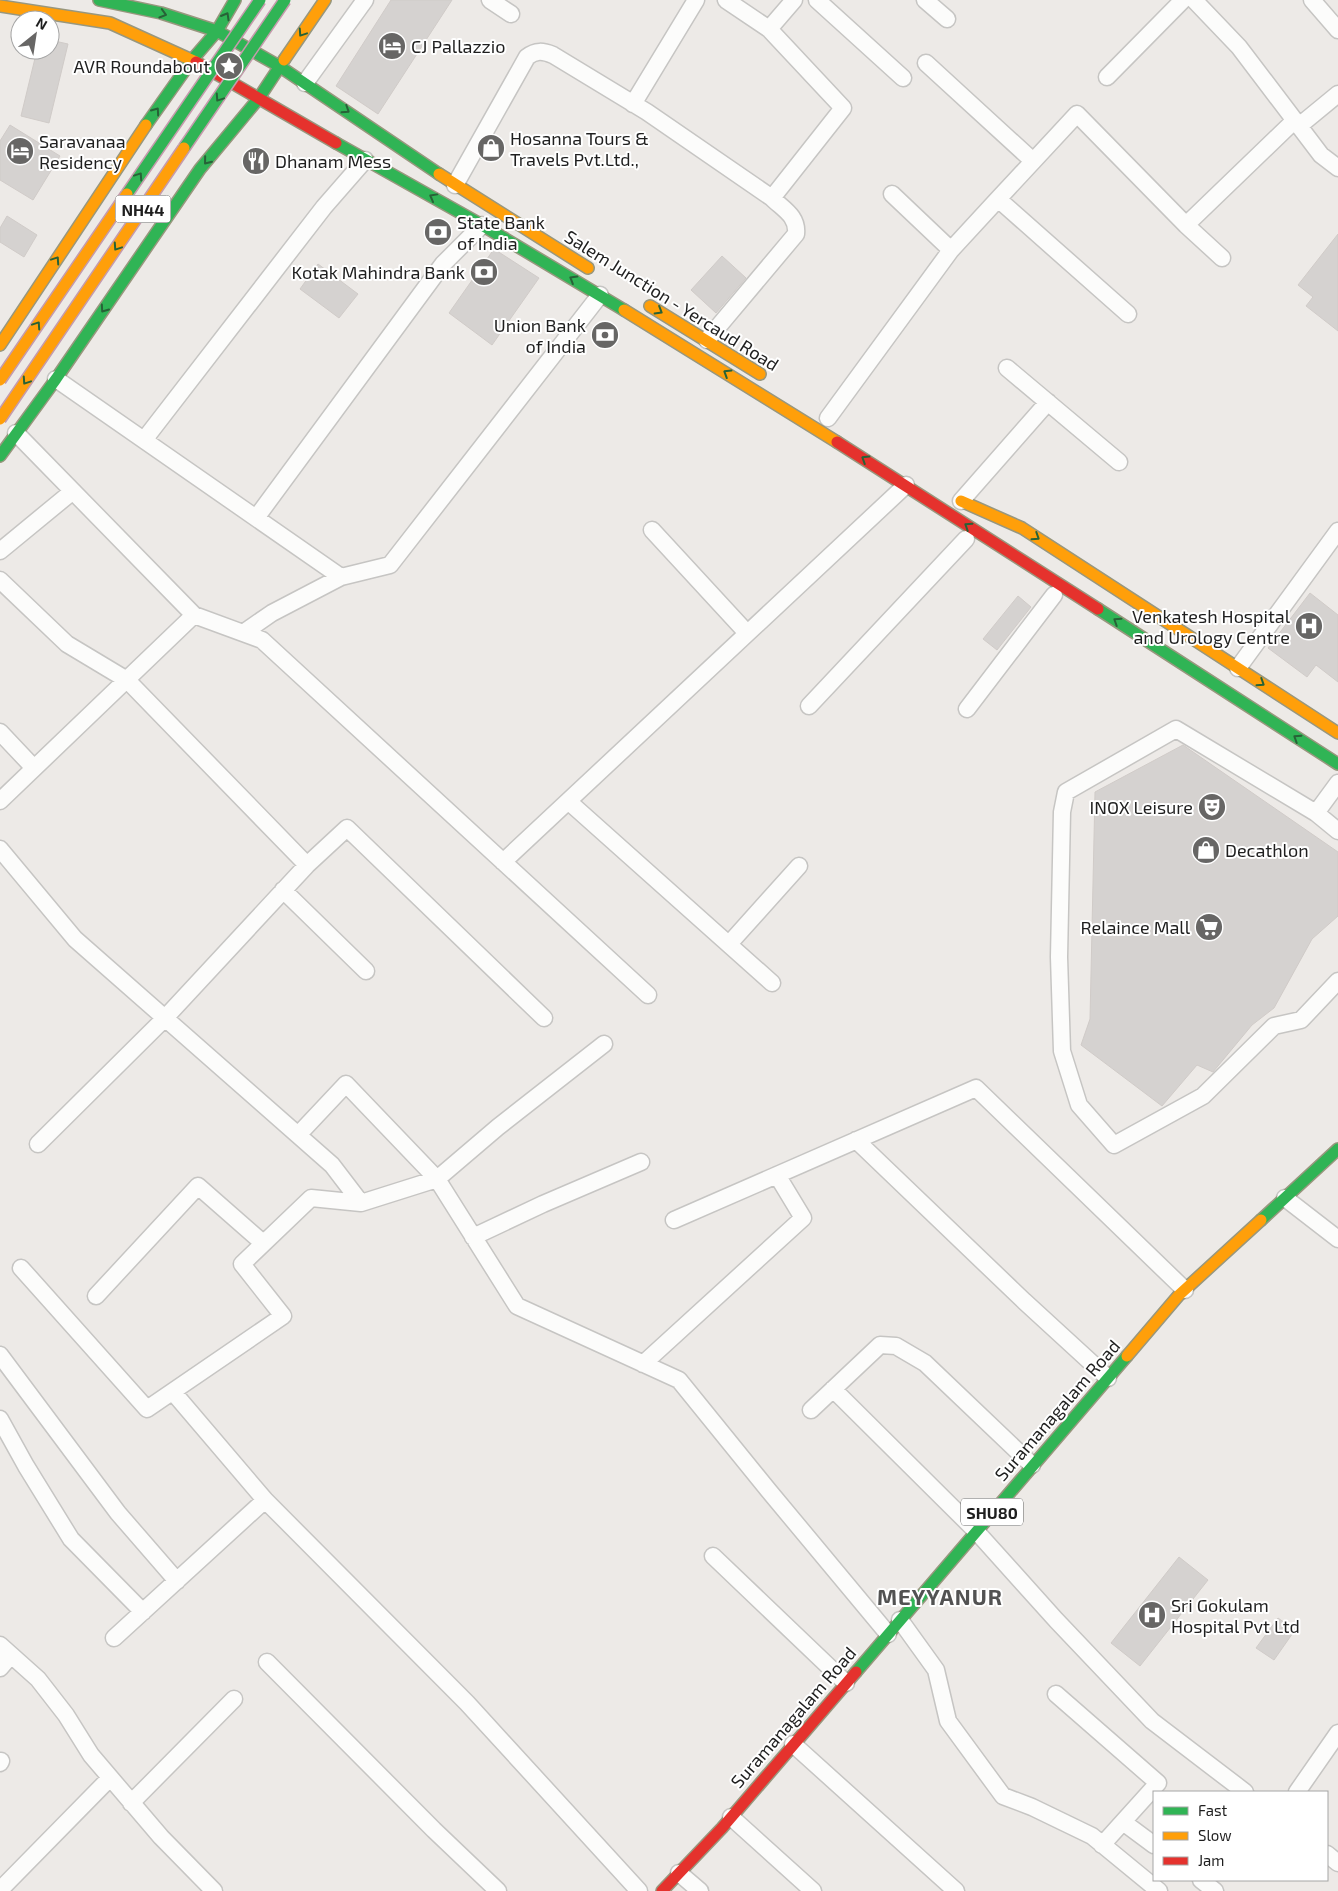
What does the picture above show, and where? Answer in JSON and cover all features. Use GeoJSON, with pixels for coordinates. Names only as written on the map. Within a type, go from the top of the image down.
{"type":"FeatureCollection","features":[{"type":"Feature","properties":{"kind":"main road","name":"Salem Junction - Yercaud Road"},"geometry":{"type":"LineString","coordinates":[[99,0],[161,13],[217,31],[279,66],[455,185],[596,273]]}},
{"type":"Feature","properties":{"kind":"main road"},"geometry":{"type":"LineString","coordinates":[[0,344],[132,146],[192,60],[217,31],[236,0]]}},
{"type":"Feature","properties":{"kind":"main road","name":"NH44"},"geometry":{"type":"LineString","coordinates":[[0,380],[260,0]]}},
{"type":"Feature","properties":{"kind":"main road","name":"NH44"},"geometry":{"type":"LineString","coordinates":[[0,419],[285,0]]}},
{"type":"Feature","properties":{"kind":"main road"},"geometry":{"type":"LineString","coordinates":[[0,456],[56,379],[200,169],[259,98],[325,0]]}},
{"type":"Feature","properties":{"kind":"main road"},"geometry":{"type":"LineString","coordinates":[[0,6],[110,23],[192,60],[482,225],[600,295],[906,485],[1338,764]]}},
{"type":"Feature","properties":{"kind":"main road","name":"Salem Junction - Yercaud Road"},"geometry":{"type":"LineString","coordinates":[[639,299],[771,381]]}},
{"type":"Feature","properties":{"kind":"main road"},"geometry":{"type":"LineString","coordinates":[[906,485],[970,541]]}},
{"type":"Feature","properties":{"kind":"main road"},"geometry":{"type":"LineString","coordinates":[[956,499],[1338,746]]}},
{"type":"Feature","properties":{"kind":"main road"},"geometry":{"type":"LineString","coordinates":[[956,499],[1022,528],[1338,733]]}},
{"type":"Feature","properties":{"kind":"main road"},"geometry":{"type":"LineString","coordinates":[[1254,724],[1338,777]]}},
{"type":"Feature","properties":{"kind":"main road","name":"Suramanagalam Road"},"geometry":{"type":"LineString","coordinates":[[662,1891],[731,1817],[1032,1465],[1185,1290],[1285,1198],[1332,1166],[1338,1149]]}},
{"type":"Feature","properties":{"kind":"street"},"geometry":{"type":"LineString","coordinates":[[305,84],[365,0]]}},
{"type":"Feature","properties":{"kind":"street"},"geometry":{"type":"LineString","coordinates":[[490,0],[511,14]]}},
{"type":"Feature","properties":{"kind":"street"},"geometry":{"type":"LineString","coordinates":[[633,104],[696,0]]}},
{"type":"Feature","properties":{"kind":"street"},"geometry":{"type":"LineString","coordinates":[[726,0],[769,29],[843,108],[772,198]]}},
{"type":"Feature","properties":{"kind":"street"},"geometry":{"type":"LineString","coordinates":[[769,29],[794,0]]}},
{"type":"Feature","properties":{"kind":"street"},"geometry":{"type":"LineString","coordinates":[[817,0],[903,78]]}},
{"type":"Feature","properties":{"kind":"street"},"geometry":{"type":"LineString","coordinates":[[925,0],[947,19]]}},
{"type":"Feature","properties":{"kind":"street"},"geometry":{"type":"LineString","coordinates":[[1107,77],[1183,0]]}},
{"type":"Feature","properties":{"kind":"street"},"geometry":{"type":"LineString","coordinates":[[1194,0],[1239,48],[1321,155],[1338,168]]}},
{"type":"Feature","properties":{"kind":"street"},"geometry":{"type":"LineString","coordinates":[[1312,0],[1338,30]]}},
{"type":"Feature","properties":{"kind":"street"},"geometry":{"type":"LineString","coordinates":[[455,185],[524,62],[533,52],[543,51],[553,54],[633,104],[772,198],[792,216],[797,224],[796,234],[707,340]]}},
{"type":"Feature","properties":{"kind":"street"},"geometry":{"type":"LineString","coordinates":[[926,63],[1033,161]]}},
{"type":"Feature","properties":{"kind":"street"},"geometry":{"type":"LineString","coordinates":[[1186,225],[1297,123],[1338,94]]}},
{"type":"Feature","properties":{"kind":"street"},"geometry":{"type":"LineString","coordinates":[[828,418],[951,250],[1076,114],[1186,225],[1222,258]]}},
{"type":"Feature","properties":{"kind":"street"},"geometry":{"type":"LineString","coordinates":[[144,440],[324,208],[365,160]]}},
{"type":"Feature","properties":{"kind":"street"},"geometry":{"type":"LineString","coordinates":[[892,194],[951,250]]}},
{"type":"Feature","properties":{"kind":"street"},"geometry":{"type":"LineString","coordinates":[[998,199],[1128,314]]}},
{"type":"Feature","properties":{"kind":"street"},"geometry":{"type":"LineString","coordinates":[[256,518],[443,264],[482,225]]}},
{"type":"Feature","properties":{"kind":"street"},"geometry":{"type":"LineString","coordinates":[[243,633],[272,613],[341,577],[390,565],[600,295]]}},
{"type":"Feature","properties":{"kind":"street"},"geometry":{"type":"LineString","coordinates":[[1007,368],[1119,462]]}},
{"type":"Feature","properties":{"kind":"street"},"geometry":{"type":"LineString","coordinates":[[56,379],[341,577]]}},
{"type":"Feature","properties":{"kind":"street"},"geometry":{"type":"LineString","coordinates":[[956,499],[1048,402]]}},
{"type":"Feature","properties":{"kind":"street"},"geometry":{"type":"LineString","coordinates":[[16,433],[194,615],[262,640],[648,994]]}},
{"type":"Feature","properties":{"kind":"street"},"geometry":{"type":"LineString","coordinates":[[503,862],[906,485]]}},
{"type":"Feature","properties":{"kind":"street"},"geometry":{"type":"LineString","coordinates":[[0,551],[73,491]]}},
{"type":"Feature","properties":{"kind":"street"},"geometry":{"type":"LineString","coordinates":[[652,530],[747,633]]}},
{"type":"Feature","properties":{"kind":"street"},"geometry":{"type":"LineString","coordinates":[[1238,668],[1338,531]]}},
{"type":"Feature","properties":{"kind":"street"},"geometry":{"type":"LineString","coordinates":[[809,706],[970,541]]}},
{"type":"Feature","properties":{"kind":"street"},"geometry":{"type":"LineString","coordinates":[[0,580],[67,644],[127,680],[307,865]]}},
{"type":"Feature","properties":{"kind":"street"},"geometry":{"type":"LineString","coordinates":[[967,709],[1054,595]]}},
{"type":"Feature","properties":{"kind":"street"},"geometry":{"type":"LineString","coordinates":[[0,801],[194,615]]}},
{"type":"Feature","properties":{"kind":"street"},"geometry":{"type":"LineString","coordinates":[[1338,830],[1316,813],[1176,728],[1066,792],[1062,812],[1059,957],[1062,1052],[1079,1104],[1114,1145],[1203,1096],[1274,1026],[1301,1020],[1338,981]]}},
{"type":"Feature","properties":{"kind":"street"},"geometry":{"type":"LineString","coordinates":[[0,732],[34,768]]}},
{"type":"Feature","properties":{"kind":"street"},"geometry":{"type":"LineString","coordinates":[[1316,813],[1338,784]]}},
{"type":"Feature","properties":{"kind":"street"},"geometry":{"type":"LineString","coordinates":[[568,801],[772,983]]}},
{"type":"Feature","properties":{"kind":"street"},"geometry":{"type":"LineString","coordinates":[[38,1144],[165,1018],[307,865],[347,828],[544,1018]]}},
{"type":"Feature","properties":{"kind":"street"},"geometry":{"type":"LineString","coordinates":[[0,849],[75,939],[332,1165],[361,1203]]}},
{"type":"Feature","properties":{"kind":"street"},"geometry":{"type":"LineString","coordinates":[[729,944],[799,866]]}},
{"type":"Feature","properties":{"kind":"street"},"geometry":{"type":"LineString","coordinates":[[283,890],[366,971]]}},
{"type":"Feature","properties":{"kind":"street"},"geometry":{"type":"LineString","coordinates":[[21,1268],[147,1409],[283,1316],[242,1264],[311,1198],[361,1203],[437,1179],[498,1127],[604,1044]]}},
{"type":"Feature","properties":{"kind":"street"},"geometry":{"type":"LineString","coordinates":[[298,1135],[346,1084],[437,1179],[517,1306],[679,1380],[769,1492],[888,1634]]}},
{"type":"Feature","properties":{"kind":"street"},"geometry":{"type":"LineString","coordinates":[[674,1220],[976,1088],[1185,1290]]}},
{"type":"Feature","properties":{"kind":"street"},"geometry":{"type":"LineString","coordinates":[[856,1140],[1024,1301],[1108,1378]]}},
{"type":"Feature","properties":{"kind":"street"},"geometry":{"type":"LineString","coordinates":[[473,1237],[543,1204],[641,1162]]}},
{"type":"Feature","properties":{"kind":"street"},"geometry":{"type":"LineString","coordinates":[[642,1364],[803,1218],[777,1175]]}},
{"type":"Feature","properties":{"kind":"street"},"geometry":{"type":"LineString","coordinates":[[96,1296],[198,1186],[263,1243]]}},
{"type":"Feature","properties":{"kind":"street"},"geometry":{"type":"LineString","coordinates":[[1285,1198],[1338,1239]]}},
{"type":"Feature","properties":{"kind":"street"},"geometry":{"type":"LineString","coordinates":[[811,1410],[880,1345],[896,1346],[925,1363],[1032,1465]]}},
{"type":"Feature","properties":{"kind":"street"},"geometry":{"type":"LineString","coordinates":[[0,1355],[118,1513],[177,1581]]}},
{"type":"Feature","properties":{"kind":"street"},"geometry":{"type":"LineString","coordinates":[[833,1389],[976,1531],[1056,1620],[1152,1721],[1244,1791]]}},
{"type":"Feature","properties":{"kind":"street"},"geometry":{"type":"LineString","coordinates":[[173,1392],[265,1500],[467,1702],[639,1891]]}},
{"type":"Feature","properties":{"kind":"street"},"geometry":{"type":"LineString","coordinates":[[0,1419],[71,1539],[143,1612]]}},
{"type":"Feature","properties":{"kind":"street"},"geometry":{"type":"LineString","coordinates":[[114,1638],[265,1500]]}},
{"type":"Feature","properties":{"kind":"street"},"geometry":{"type":"LineString","coordinates":[[713,1556],[846,1683]]}},
{"type":"Feature","properties":{"kind":"street"},"geometry":{"type":"LineString","coordinates":[[900,1620],[936,1670],[948,1721],[1003,1796],[1032,1807],[1092,1836],[1159,1891]]}},
{"type":"Feature","properties":{"kind":"street"},"geometry":{"type":"LineString","coordinates":[[0,1668],[6,1650],[44,1686],[110,1778],[161,1837],[214,1891]]}},
{"type":"Feature","properties":{"kind":"street"},"geometry":{"type":"LineString","coordinates":[[267,1662],[434,1830],[498,1891]]}},
{"type":"Feature","properties":{"kind":"street"},"geometry":{"type":"LineString","coordinates":[[1056,1694],[1164,1787]]}},
{"type":"Feature","properties":{"kind":"street"},"geometry":{"type":"LineString","coordinates":[[131,1803],[234,1699]]}},
{"type":"Feature","properties":{"kind":"street"},"geometry":{"type":"LineString","coordinates":[[1298,1791],[1338,1734]]}},
{"type":"Feature","properties":{"kind":"street"},"geometry":{"type":"LineString","coordinates":[[793,1744],[956,1891]]}},
{"type":"Feature","properties":{"kind":"street"},"geometry":{"type":"LineString","coordinates":[[0,1890],[110,1778]]}},
{"type":"Feature","properties":{"kind":"street"},"geometry":{"type":"LineString","coordinates":[[1102,1845],[1124,1822],[1153,1797]]}},
{"type":"Feature","properties":{"kind":"street"},"geometry":{"type":"LineString","coordinates":[[731,1817],[813,1891]]}},
{"type":"Feature","properties":{"kind":"street"},"geometry":{"type":"LineString","coordinates":[[1124,1822],[1153,1844]]}},
{"type":"Feature","properties":{"kind":"street"},"geometry":{"type":"LineString","coordinates":[[1328,1855],[1338,1863]]}},
{"type":"Feature","properties":{"kind":"street"},"geometry":{"type":"LineString","coordinates":[[680,1873],[700,1891]]}},
{"type":"Feature","properties":{"kind":"street"},"geometry":{"type":"LineString","coordinates":[[1202,1881],[1215,1891]]}},
{"type":"Feature","properties":{"kind":"building","name":"CJ Pallazzio"},"geometry":{"type":"Polygon","coordinates":[[[391,0],[452,0],[378,114],[336,86],[391,0]]]}},
{"type":"Feature","properties":{"kind":"building"},"geometry":{"type":"Polygon","coordinates":[[[60,42],[68,44],[49,123],[21,116],[35,60],[60,60],[60,42]]]}},
{"type":"Feature","properties":{"kind":"building"},"geometry":{"type":"Polygon","coordinates":[[[10,125],[60,156],[33,200],[0,180],[0,141],[10,125]]]}},
{"type":"Feature","properties":{"kind":"building"},"geometry":{"type":"Polygon","coordinates":[[[7,216],[37,235],[24,257],[0,242],[0,228],[7,216]]]}},
{"type":"Feature","properties":{"kind":"building"},"geometry":{"type":"Polygon","coordinates":[[[1338,234],[1338,331],[1306,306],[1313,297],[1298,285],[1338,234]]]}},
{"type":"Feature","properties":{"kind":"building"},"geometry":{"type":"Polygon","coordinates":[[[494,249],[539,278],[492,345],[449,313],[494,249]]]}},
{"type":"Feature","properties":{"kind":"building"},"geometry":{"type":"Polygon","coordinates":[[[722,256],[746,278],[716,313],[691,290],[722,256]]]}},
{"type":"Feature","properties":{"kind":"building"},"geometry":{"type":"Polygon","coordinates":[[[318,264],[358,294],[339,318],[300,289],[318,264]]]}},
{"type":"Feature","properties":{"kind":"building"},"geometry":{"type":"Polygon","coordinates":[[[1310,593],[1338,615],[1338,682],[1316,665],[1307,677],[1268,648],[1310,593]]]}},
{"type":"Feature","properties":{"kind":"building"},"geometry":{"type":"Polygon","coordinates":[[[1018,596],[1031,607],[997,650],[983,639],[1018,596]]]}},
{"type":"Feature","properties":{"kind":"building","name":"Relaince Mall"},"geometry":{"type":"Polygon","coordinates":[[[1183,745],[1338,852],[1338,916],[1312,939],[1274,1008],[1252,1025],[1213,1072],[1197,1065],[1162,1106],[1081,1045],[1090,1019],[1095,792],[1183,745]]]}},
{"type":"Feature","properties":{"kind":"building"},"geometry":{"type":"Polygon","coordinates":[[[1179,1557],[1208,1580],[1140,1666],[1111,1643],[1179,1557]]]}},
{"type":"Feature","properties":{"kind":"building"},"geometry":{"type":"Polygon","coordinates":[[[1278,1618],[1295,1630],[1274,1660],[1256,1648],[1278,1618]]]}},
{"type":"Feature","properties":{"kind":"traffic: fast"},"geometry":{"type":"LineString","coordinates":[[99,0],[161,13],[217,31],[279,66],[439,174]]}},
{"type":"Feature","properties":{"kind":"traffic: fast"},"geometry":{"type":"LineString","coordinates":[[146,125],[192,60],[217,31],[235,0]]}},
{"type":"Feature","properties":{"kind":"traffic: fast"},"geometry":{"type":"LineString","coordinates":[[127,194],[260,0]]}},
{"type":"Feature","properties":{"kind":"traffic: fast"},"geometry":{"type":"LineString","coordinates":[[184,148],[285,0]]}},
{"type":"Feature","properties":{"kind":"traffic: fast"},"geometry":{"type":"LineString","coordinates":[[0,456],[56,379],[200,169],[259,98],[284,60]]}},
{"type":"Feature","properties":{"kind":"traffic: fast"},"geometry":{"type":"LineString","coordinates":[[336,143],[482,225],[624,310]]}},
{"type":"Feature","properties":{"kind":"traffic: fast"},"geometry":{"type":"LineString","coordinates":[[1098,609],[1338,764]]}},
{"type":"Feature","properties":{"kind":"traffic: fast"},"geometry":{"type":"LineString","coordinates":[[1261,1220],[1338,1149]]}},
{"type":"Feature","properties":{"kind":"traffic: fast"},"geometry":{"type":"LineString","coordinates":[[856,1672],[1127,1356]]}},
{"type":"Feature","properties":{"kind":"traffic: slow"},"geometry":{"type":"LineString","coordinates":[[284,60],[325,0]]}},
{"type":"Feature","properties":{"kind":"traffic: slow"},"geometry":{"type":"LineString","coordinates":[[0,6],[110,23],[196,62]]}},
{"type":"Feature","properties":{"kind":"traffic: slow"},"geometry":{"type":"LineString","coordinates":[[0,345],[146,125]]}},
{"type":"Feature","properties":{"kind":"traffic: slow"},"geometry":{"type":"LineString","coordinates":[[0,419],[184,148]]}},
{"type":"Feature","properties":{"kind":"traffic: slow"},"geometry":{"type":"LineString","coordinates":[[439,174],[588,268]]}},
{"type":"Feature","properties":{"kind":"traffic: slow"},"geometry":{"type":"LineString","coordinates":[[0,380],[127,194]]}},
{"type":"Feature","properties":{"kind":"traffic: slow"},"geometry":{"type":"LineString","coordinates":[[650,306],[760,374]]}},
{"type":"Feature","properties":{"kind":"traffic: slow"},"geometry":{"type":"LineString","coordinates":[[624,310],[837,442]]}},
{"type":"Feature","properties":{"kind":"traffic: slow"},"geometry":{"type":"LineString","coordinates":[[961,501],[1022,528],[1338,733]]}},
{"type":"Feature","properties":{"kind":"traffic: slow"},"geometry":{"type":"LineString","coordinates":[[1127,1356],[1179,1295],[1261,1220]]}},
{"type":"Feature","properties":{"kind":"traffic: jam"},"geometry":{"type":"LineString","coordinates":[[196,62],[336,143]]}},
{"type":"Feature","properties":{"kind":"traffic: jam"},"geometry":{"type":"LineString","coordinates":[[837,442],[1098,609]]}},
{"type":"Feature","properties":{"kind":"traffic: jam"},"geometry":{"type":"LineString","coordinates":[[662,1891],[722,1828],[856,1672]]}},
{"type":"Feature","properties":{"kind":"place","name":"CJ Pallazzio"},"geometry":{"type":"Point","coordinates":[392,46]}},
{"type":"Feature","properties":{"kind":"place","name":"AVR Roundabout"},"geometry":{"type":"Point","coordinates":[229,66]}},
{"type":"Feature","properties":{"kind":"place","name":"Hosanna Tours & Travels Pvt.Ltd.,"},"geometry":{"type":"Point","coordinates":[491,148]}},
{"type":"Feature","properties":{"kind":"place","name":"Saravanaa Residency"},"geometry":{"type":"Point","coordinates":[20,151]}},
{"type":"Feature","properties":{"kind":"place","name":"Dhanam Mess"},"geometry":{"type":"Point","coordinates":[256,161]}},
{"type":"Feature","properties":{"kind":"place","name":"State Bank of India"},"geometry":{"type":"Point","coordinates":[438,232]}},
{"type":"Feature","properties":{"kind":"place","name":"Kotak Mahindra Bank"},"geometry":{"type":"Point","coordinates":[484,272]}},
{"type":"Feature","properties":{"kind":"place","name":"Union Bank of India"},"geometry":{"type":"Point","coordinates":[605,335]}},
{"type":"Feature","properties":{"kind":"place","name":"Venkatesh Hospital and Urology Centre"},"geometry":{"type":"Point","coordinates":[1309,626]}},
{"type":"Feature","properties":{"kind":"place","name":"INOX Leisure"},"geometry":{"type":"Point","coordinates":[1212,807]}},
{"type":"Feature","properties":{"kind":"place","name":"Decathlon"},"geometry":{"type":"Point","coordinates":[1206,850]}},
{"type":"Feature","properties":{"kind":"place","name":"Relaince Mall"},"geometry":{"type":"Point","coordinates":[1209,927]}},
{"type":"Feature","properties":{"kind":"place","name":"Sri Gokulam Hospital Pvt Ltd"},"geometry":{"type":"Point","coordinates":[1152,1615]}},
{"type":"Feature","properties":{"kind":"district","name":"MEYYANUR"},"geometry":{"type":"Point","coordinates":[940,1596]}}]}
